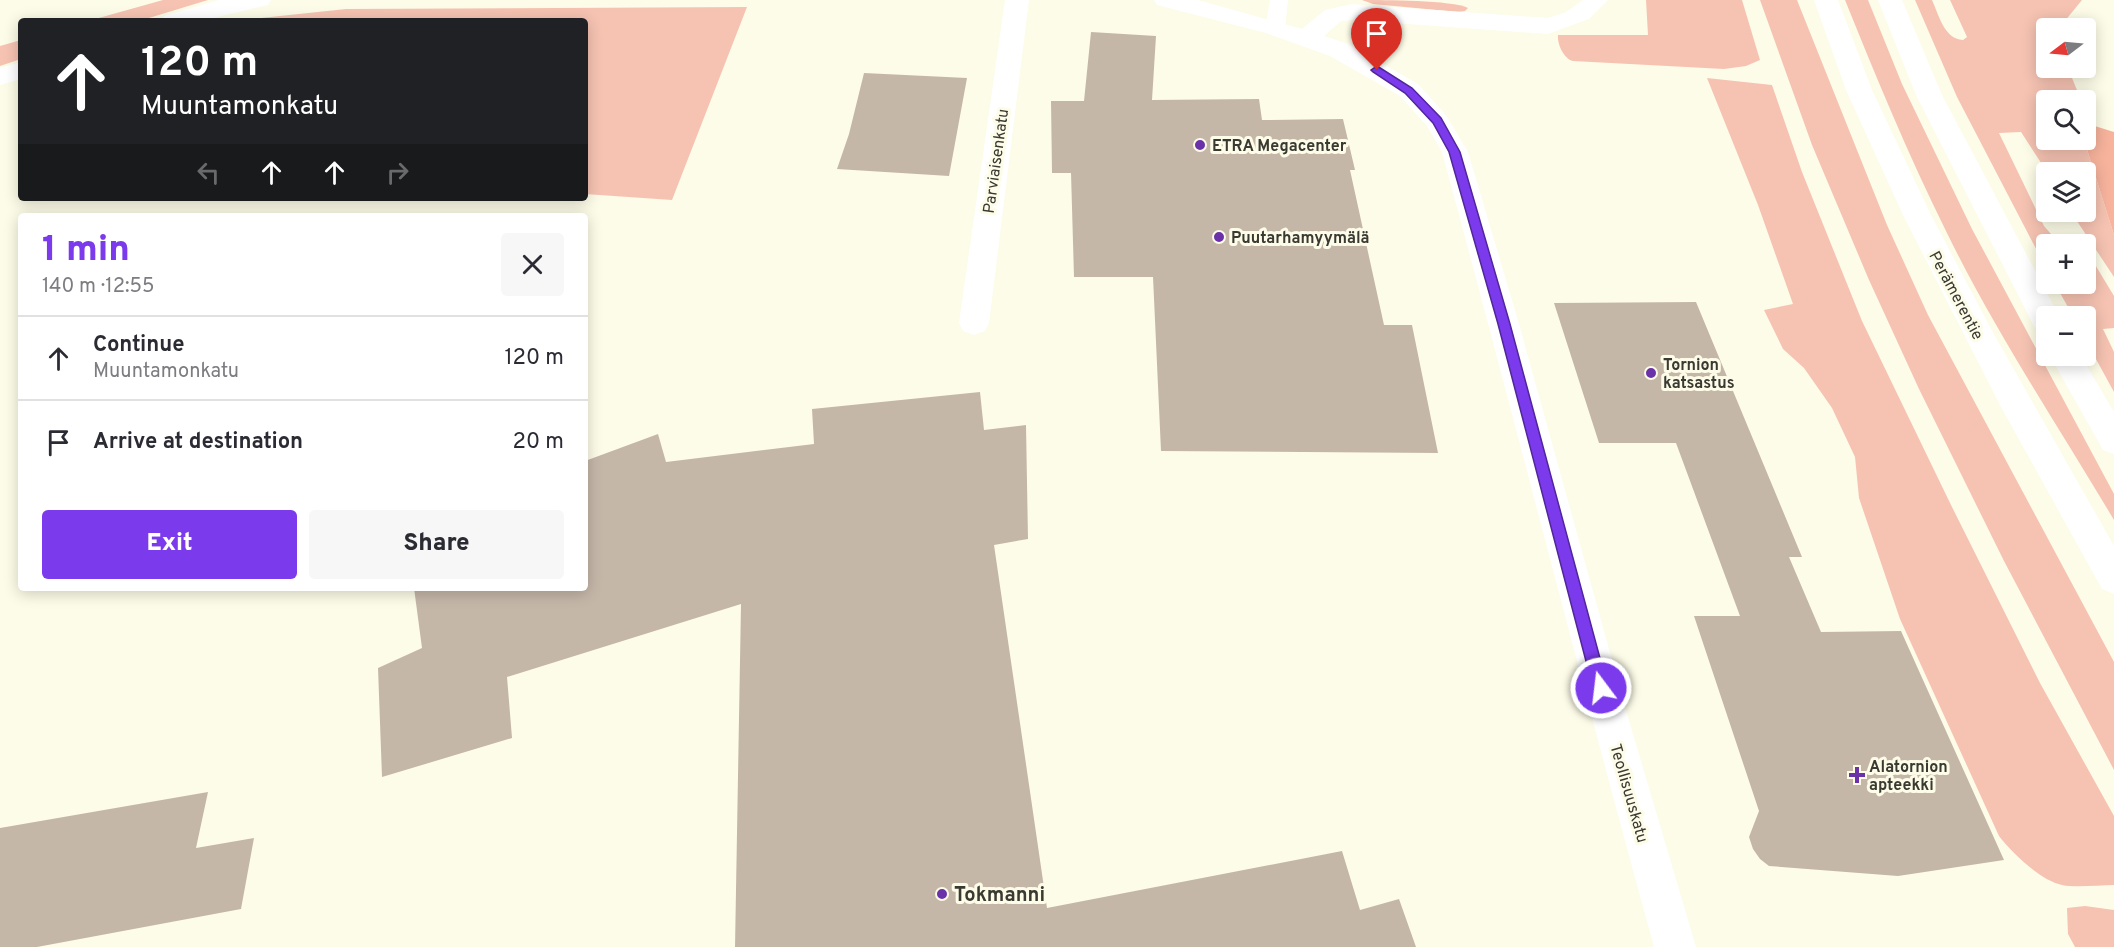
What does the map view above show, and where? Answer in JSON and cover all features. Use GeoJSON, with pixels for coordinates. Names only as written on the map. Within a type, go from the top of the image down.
{"type":"FeatureCollection","features":[{"type":"Feature","properties":{"kind":"main road"},"geometry":{"type":"LineString","coordinates":[[184,18],[229,5],[259,0]]}},
{"type":"Feature","properties":{"kind":"main road","name":"Parviaisenkatu"},"geometry":{"type":"LineString","coordinates":[[974,323],[1017,0]]}},
{"type":"Feature","properties":{"kind":"main road","name":"Teollisuuskatu"},"geometry":{"type":"LineString","coordinates":[[1166,0],[1227,14],[1306,38],[1377,70],[1408,90],[1437,121],[1455,152],[1504,324],[1606,707],[1675,947]]}},
{"type":"Feature","properties":{"kind":"main road"},"geometry":{"type":"LineString","coordinates":[[1306,38],[1334,15],[1352,12],[1548,26],[1571,20],[1588,10],[1596,0]]}},
{"type":"Feature","properties":{"kind":"main road","name":"Perämerentie"},"geometry":{"type":"LineString","coordinates":[[1827,0],[1858,88],[1923,230],[2009,393],[2114,578]]}},
{"type":"Feature","properties":{"kind":"main road"},"geometry":{"type":"LineString","coordinates":[[1890,0],[1929,95],[2038,306]]}},
{"type":"Feature","properties":{"kind":"main road"},"geometry":{"type":"LineString","coordinates":[[0,78],[18,71]]}},
{"type":"Feature","properties":{"kind":"main road"},"geometry":{"type":"LineString","coordinates":[[2071,366],[2114,441]]}},
{"type":"Feature","properties":{"kind":"lane"},"geometry":{"type":"LineString","coordinates":[[1275,28],[1279,0]]}},
{"type":"Feature","properties":{"kind":"shaded area"},"geometry":{"type":"Polygon","coordinates":[[[163,0],[208,0],[149,18],[99,18],[163,0]]]}},
{"type":"Feature","properties":{"kind":"shaded area"},"geometry":{"type":"Polygon","coordinates":[[[1362,0],[1433,2],[1468,8],[1458,12],[1373,4],[1362,0]]]}},
{"type":"Feature","properties":{"kind":"shaded area"},"geometry":{"type":"Polygon","coordinates":[[[1646,0],[1742,0],[1760,60],[1746,66],[1724,69],[1573,61],[1562,51],[1558,35],[1648,35],[1646,0]]]}},
{"type":"Feature","properties":{"kind":"shaded area"},"geometry":{"type":"Polygon","coordinates":[[[1760,0],[1797,0],[1887,225],[1928,315],[2114,662],[2114,770],[2004,561],[1919,389],[1869,280],[1812,145],[1760,0]]]}},
{"type":"Feature","properties":{"kind":"shaded area"},"geometry":{"type":"Polygon","coordinates":[[[1845,0],[1868,0],[1902,84],[1972,229],[2036,348],[2036,366],[2045,366],[2114,494],[2114,520],[2005,340],[1964,267],[1931,201],[1845,0]]]}},
{"type":"Feature","properties":{"kind":"shaded area"},"geometry":{"type":"Polygon","coordinates":[[[1915,0],[1932,0],[1947,31],[1957,39],[1963,40],[1967,37],[1950,0],[2082,0],[2067,18],[2036,18],[2036,78],[2072,78],[2077,90],[2036,90],[2036,150],[2087,150],[2091,162],[2040,162],[2021,132],[1999,133],[2036,209],[2036,222],[2042,222],[2051,234],[2036,234],[2036,249],[1957,97],[1915,0]]]}},
{"type":"Feature","properties":{"kind":"shaded area"},"geometry":{"type":"Polygon","coordinates":[[[747,7],[672,200],[588,194],[588,18],[262,18],[346,9],[747,7]]]}},
{"type":"Feature","properties":{"kind":"shaded area"},"geometry":{"type":"Polygon","coordinates":[[[18,41],[18,60],[0,66],[0,46],[18,41]]]}},
{"type":"Feature","properties":{"kind":"shaded area"},"geometry":{"type":"Polygon","coordinates":[[[1707,78],[1772,85],[1802,172],[1862,321],[2040,683],[2114,816],[2114,885],[2074,886],[2054,882],[2027,865],[1999,836],[1900,619],[1859,498],[1855,457],[1832,408],[1804,368],[1783,349],[1764,310],[1793,304],[1758,205],[1707,78]]]}},
{"type":"Feature","properties":{"kind":"shaded area"},"geometry":{"type":"Polygon","coordinates":[[[2096,126],[2114,132],[2114,235],[2096,178],[2096,162],[2091,162],[2087,150],[2096,150],[2096,126]]]}},
{"type":"Feature","properties":{"kind":"shaded area"},"geometry":{"type":"Polygon","coordinates":[[[2096,178],[2114,235],[2114,277],[2096,250],[2096,234],[2086,234],[2078,222],[2096,222],[2096,178]]]}},
{"type":"Feature","properties":{"kind":"shaded area"},"geometry":{"type":"Polygon","coordinates":[[[2096,266],[2114,296],[2114,328],[2103,329],[2114,352],[2114,392],[2096,359],[2096,306],[2067,306],[2061,294],[2096,294],[2096,266]]]}},
{"type":"Feature","properties":{"kind":"shaded area"},"geometry":{"type":"Polygon","coordinates":[[[2085,906],[2114,910],[2114,947],[2075,947],[2068,934],[2067,908],[2085,906]]]}},
{"type":"Feature","properties":{"kind":"building"},"geometry":{"type":"Polygon","coordinates":[[[1091,32],[1156,36],[1152,100],[1259,99],[1262,120],[1343,119],[1355,170],[1350,170],[1384,325],[1412,325],[1438,453],[1161,451],[1153,277],[1074,277],[1071,173],[1052,173],[1051,101],[1084,101],[1091,32]]]}},
{"type":"Feature","properties":{"kind":"building"},"geometry":{"type":"Polygon","coordinates":[[[864,73],[967,78],[949,176],[837,169],[849,134],[864,73]]]}},
{"type":"Feature","properties":{"kind":"building","name":"Alatornion apteekki"},"geometry":{"type":"Polygon","coordinates":[[[1696,302],[1802,557],[1789,557],[1821,632],[1901,631],[2004,860],[1898,876],[1769,866],[1753,849],[1749,837],[1759,811],[1694,616],[1740,616],[1676,443],[1599,443],[1554,303],[1696,302]]]}},
{"type":"Feature","properties":{"kind":"building"},"geometry":{"type":"Polygon","coordinates":[[[980,392],[984,430],[1026,425],[1028,539],[994,545],[1047,908],[1342,851],[1360,910],[1399,899],[1416,947],[735,947],[741,604],[507,677],[512,738],[382,777],[378,668],[422,648],[414,591],[588,591],[588,460],[658,434],[666,462],[814,444],[812,409],[980,392]]]}},
{"type":"Feature","properties":{"kind":"building"},"geometry":{"type":"Polygon","coordinates":[[[208,792],[196,848],[254,838],[241,909],[37,947],[0,947],[0,828],[208,792]]]}},
{"type":"Feature","properties":{"kind":"place","name":"ETRA Megacenter"},"geometry":{"type":"Point","coordinates":[1200,145]}},
{"type":"Feature","properties":{"kind":"place","name":"Puutarhamyymälä"},"geometry":{"type":"Point","coordinates":[1219,237]}},
{"type":"Feature","properties":{"kind":"place","name":"Tornion katsastus"},"geometry":{"type":"Point","coordinates":[1651,373]}},
{"type":"Feature","properties":{"kind":"place","name":"Alatornion apteekki"},"geometry":{"type":"Point","coordinates":[1857,775]}},
{"type":"Feature","properties":{"kind":"place","name":"Tokmanni"},"geometry":{"type":"Point","coordinates":[942,894]}},
{"type":"Feature","properties":{"kind":"route"},"geometry":{"type":"LineString","coordinates":[[1377,70],[1408,90],[1437,121],[1455,152],[1504,324],[1601,688]]}}]}
